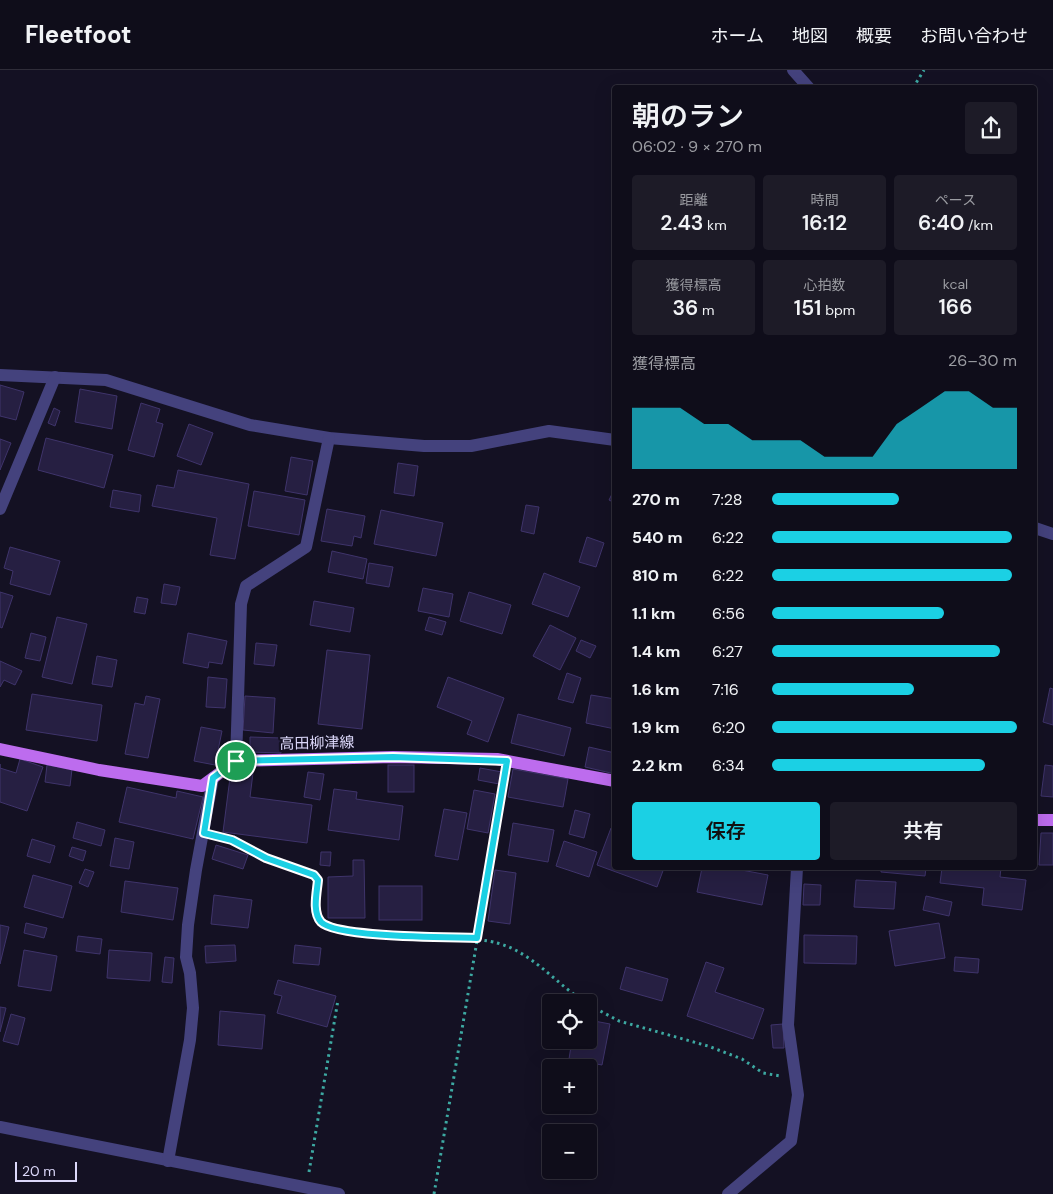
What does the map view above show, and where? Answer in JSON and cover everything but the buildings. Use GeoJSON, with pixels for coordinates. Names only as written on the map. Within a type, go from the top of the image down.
{"type":"FeatureCollection","features":[{"type":"Feature","properties":{"kind":"main road"},"geometry":{"type":"LineString","coordinates":[[0,749],[99,770],[202,786],[236,761]]}},
{"type":"Feature","properties":{"kind":"main road","name":"高田柳津線"},"geometry":{"type":"LineString","coordinates":[[236,761],[393,757],[507,761],[612,780]]}},
{"type":"Feature","properties":{"kind":"main road"},"geometry":{"type":"LineString","coordinates":[[1037,820],[1053,820]]}},
{"type":"Feature","properties":{"kind":"street"},"geometry":{"type":"LineString","coordinates":[[793,70],[806,85]]}},
{"type":"Feature","properties":{"kind":"street"},"geometry":{"type":"LineString","coordinates":[[0,375],[106,380],[250,425],[329,438],[424,446],[471,446],[549,431],[612,440]]}},
{"type":"Feature","properties":{"kind":"street"},"geometry":{"type":"LineString","coordinates":[[0,509],[55,377]]}},
{"type":"Feature","properties":{"kind":"street"},"geometry":{"type":"LineString","coordinates":[[236,761],[241,604],[246,586],[306,547],[329,438]]}},
{"type":"Feature","properties":{"kind":"street"},"geometry":{"type":"LineString","coordinates":[[1037,529],[1053,534]]}},
{"type":"Feature","properties":{"kind":"street"},"geometry":{"type":"LineString","coordinates":[[168,1160],[190,1040],[193,994],[186,957],[196,870],[213,778]]}},
{"type":"Feature","properties":{"kind":"street"},"geometry":{"type":"LineString","coordinates":[[728,1194],[791,1141],[798,1095],[788,1025],[797,870]]}},
{"type":"Feature","properties":{"kind":"street"},"geometry":{"type":"LineString","coordinates":[[0,1127],[338,1194]]}},
{"type":"Feature","properties":{"kind":"path"},"geometry":{"type":"LineString","coordinates":[[915,85],[924,70]]}},
{"type":"Feature","properties":{"kind":"path"},"geometry":{"type":"LineString","coordinates":[[434,1194],[507,761]]}},
{"type":"Feature","properties":{"kind":"path"},"geometry":{"type":"LineString","coordinates":[[204,833],[232,840],[266,858],[314,875],[318,880],[316,910],[320,921],[331,928],[402,935],[477,938],[514,949],[533,960],[575,994]]}},
{"type":"Feature","properties":{"kind":"path"},"geometry":{"type":"LineString","coordinates":[[306,1188],[338,1000]]}},
{"type":"Feature","properties":{"kind":"path"},"geometry":{"type":"LineString","coordinates":[[597,1009],[619,1021],[708,1046],[742,1059],[763,1073],[795,1078]]}},
{"type":"Feature","properties":{"kind":"route"},"geometry":{"type":"LineString","coordinates":[[393,757],[507,761],[477,938],[364,932],[331,928],[320,921],[316,910],[318,880],[314,875],[299,868],[266,858],[251,848],[232,840],[204,833],[213,778],[236,761],[393,757]]}}]}
